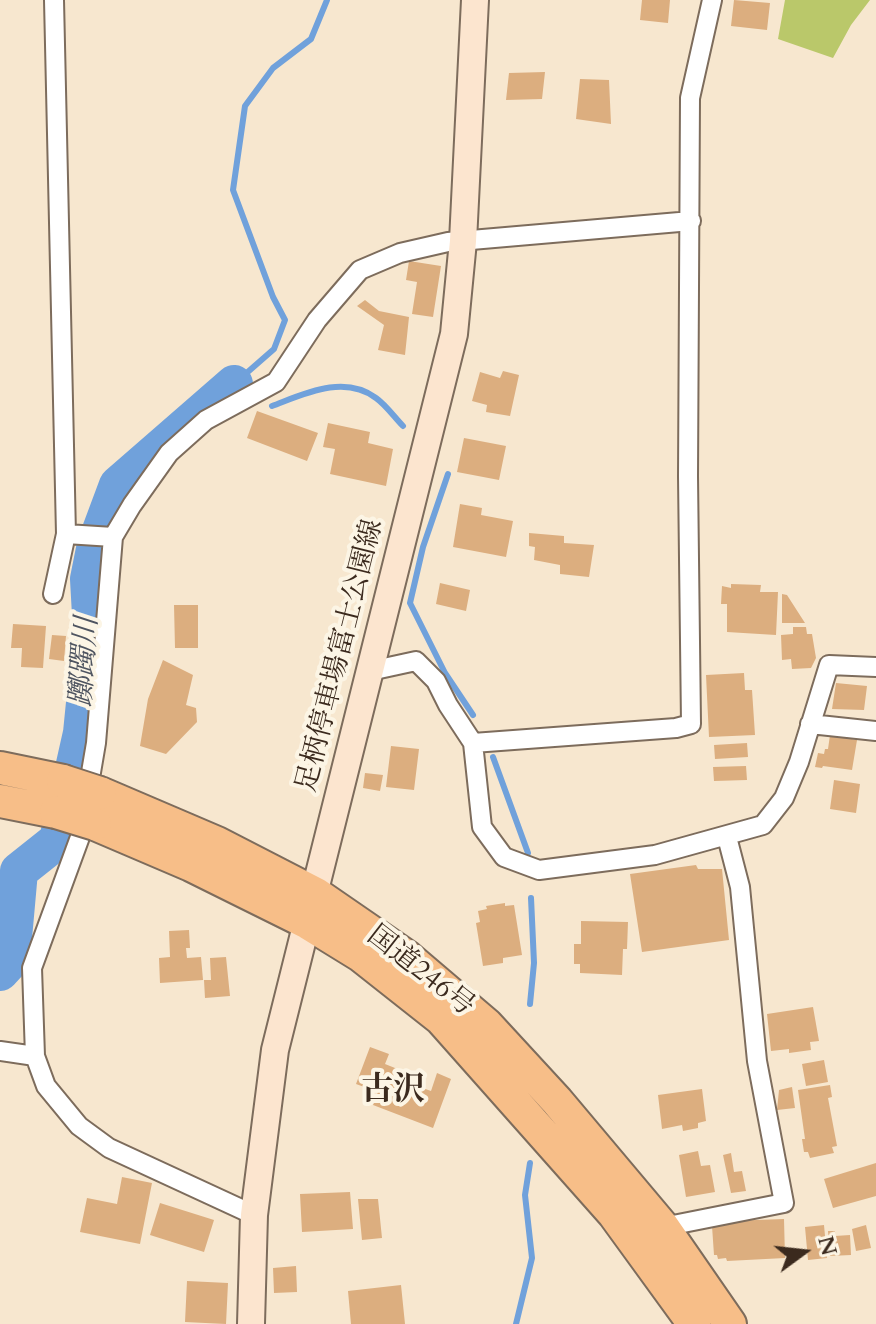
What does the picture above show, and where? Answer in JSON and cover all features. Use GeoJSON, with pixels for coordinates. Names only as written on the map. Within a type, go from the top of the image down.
{"type":"FeatureCollection","features":[{"type":"Feature","properties":{"kind":"highway","name":"国道246号"},"geometry":{"type":"LineString","coordinates":[[0,768],[60,797],[97,808],[191,865],[312,908],[406,956],[487,1025],[557,1101],[663,1227],[730,1324]]}},
{"type":"Feature","properties":{"kind":"highway","name":"国道246号"},"geometry":{"type":"LineString","coordinates":[[0,801],[60,797]]}},
{"type":"Feature","properties":{"kind":"highway","name":"国道246号"},"geometry":{"type":"LineString","coordinates":[[312,908],[360,955],[441,1019],[614,1214],[694,1324]]}},
{"type":"Feature","properties":{"kind":"main road","name":"足柄停車場富士公園線"},"geometry":{"type":"LineString","coordinates":[[251,1324],[254,1215],[275,1050],[454,334],[463,241],[475,0]]}},
{"type":"Feature","properties":{"kind":"street"},"geometry":{"type":"LineString","coordinates":[[53,594],[66,534],[54,0]]}},
{"type":"Feature","properties":{"kind":"street"},"geometry":{"type":"LineString","coordinates":[[473,743],[676,728],[691,724],[688,476],[690,98],[712,0]]}},
{"type":"Feature","properties":{"kind":"street"},"geometry":{"type":"LineString","coordinates":[[254,1215],[109,1148],[79,1126],[46,1086],[35,1056],[32,968],[80,837],[96,743],[113,537],[169,453],[206,420],[276,382],[317,320],[360,270],[400,253],[448,242],[691,221]]}},
{"type":"Feature","properties":{"kind":"street"},"geometry":{"type":"LineString","coordinates":[[66,534],[113,537]]}},
{"type":"Feature","properties":{"kind":"street"},"geometry":{"type":"LineString","coordinates":[[370,671],[416,661],[436,681],[473,743],[482,827],[504,857],[539,870],[655,855],[763,825],[784,798],[803,751],[829,665],[876,667]]}},
{"type":"Feature","properties":{"kind":"street"},"geometry":{"type":"LineString","coordinates":[[810,724],[876,731]]}},
{"type":"Feature","properties":{"kind":"street"},"geometry":{"type":"LineString","coordinates":[[663,1227],[784,1203],[757,1061],[740,887],[727,837]]}},
{"type":"Feature","properties":{"kind":"street"},"geometry":{"type":"LineString","coordinates":[[0,1051],[35,1056]]}},
{"type":"Feature","properties":{"kind":"green space"},"geometry":{"type":"Polygon","coordinates":[[[785,0],[870,0],[851,25],[833,58],[778,39],[785,0]]]}},
{"type":"Feature","properties":{"kind":"building"},"geometry":{"type":"Polygon","coordinates":[[[642,0],[670,0],[668,23],[640,20],[642,0]]]}},
{"type":"Feature","properties":{"kind":"building"},"geometry":{"type":"Polygon","coordinates":[[[734,0],[770,3],[767,30],[731,26],[734,0]]]}},
{"type":"Feature","properties":{"kind":"building"},"geometry":{"type":"Polygon","coordinates":[[[545,72],[542,99],[506,100],[509,73],[545,72]]]}},
{"type":"Feature","properties":{"kind":"building"},"geometry":{"type":"Polygon","coordinates":[[[580,79],[609,80],[611,124],[576,119],[580,79]]]}},
{"type":"Feature","properties":{"kind":"building"},"geometry":{"type":"Polygon","coordinates":[[[409,261],[441,266],[433,317],[412,314],[417,282],[406,280],[409,261]]]}},
{"type":"Feature","properties":{"kind":"building"},"geometry":{"type":"Polygon","coordinates":[[[365,300],[379,311],[409,317],[405,355],[378,350],[384,325],[357,306],[365,300]]]}},
{"type":"Feature","properties":{"kind":"building"},"geometry":{"type":"Polygon","coordinates":[[[503,371],[519,375],[510,416],[486,412],[487,405],[472,401],[480,372],[500,378],[503,371]]]}},
{"type":"Feature","properties":{"kind":"building"},"geometry":{"type":"Polygon","coordinates":[[[257,411],[318,433],[307,461],[247,438],[257,411]]]}},
{"type":"Feature","properties":{"kind":"building"},"geometry":{"type":"Polygon","coordinates":[[[328,423],[370,432],[368,443],[393,449],[386,486],[330,474],[335,449],[323,447],[328,423]]]}},
{"type":"Feature","properties":{"kind":"building"},"geometry":{"type":"Polygon","coordinates":[[[464,438],[506,446],[499,480],[457,472],[464,438]]]}},
{"type":"Feature","properties":{"kind":"building"},"geometry":{"type":"Polygon","coordinates":[[[460,504],[482,508],[481,515],[513,521],[506,557],[453,547],[460,504]]]}},
{"type":"Feature","properties":{"kind":"building"},"geometry":{"type":"Polygon","coordinates":[[[529,533],[564,536],[564,543],[594,545],[589,577],[560,574],[560,565],[534,560],[535,547],[529,546],[529,533]]]}},
{"type":"Feature","properties":{"kind":"building"},"geometry":{"type":"Polygon","coordinates":[[[440,583],[470,590],[466,611],[436,604],[440,583]]]}},
{"type":"Feature","properties":{"kind":"building"},"geometry":{"type":"Polygon","coordinates":[[[731,584],[761,585],[760,592],[778,592],[776,635],[727,632],[727,604],[721,604],[722,586],[731,588],[731,584]]]}},
{"type":"Feature","properties":{"kind":"building"},"geometry":{"type":"Polygon","coordinates":[[[782,594],[787,595],[805,623],[782,623],[782,594]]]}},
{"type":"Feature","properties":{"kind":"building"},"geometry":{"type":"Polygon","coordinates":[[[174,605],[198,605],[198,648],[175,648],[174,605]]]}},
{"type":"Feature","properties":{"kind":"building"},"geometry":{"type":"Polygon","coordinates":[[[13,624],[46,626],[43,668],[21,667],[22,648],[11,648],[13,624]]]}},
{"type":"Feature","properties":{"kind":"building"},"geometry":{"type":"Polygon","coordinates":[[[793,627],[806,627],[807,634],[812,634],[816,658],[811,668],[792,669],[791,659],[782,660],[781,635],[793,634],[793,627]]]}},
{"type":"Feature","properties":{"kind":"building"},"geometry":{"type":"Polygon","coordinates":[[[52,635],[66,636],[64,661],[49,659],[52,635]]]}},
{"type":"Feature","properties":{"kind":"building"},"geometry":{"type":"Polygon","coordinates":[[[163,660],[193,675],[186,705],[196,708],[197,722],[166,754],[140,746],[148,699],[163,660]]]}},
{"type":"Feature","properties":{"kind":"building"},"geometry":{"type":"Polygon","coordinates":[[[744,673],[745,690],[752,690],[755,735],[709,737],[706,675],[744,673]]]}},
{"type":"Feature","properties":{"kind":"building"},"geometry":{"type":"Polygon","coordinates":[[[836,683],[867,686],[864,710],[832,709],[836,683]]]}},
{"type":"Feature","properties":{"kind":"building"},"geometry":{"type":"Polygon","coordinates":[[[830,735],[857,740],[852,770],[815,767],[818,753],[824,754],[828,749],[830,735]]]}},
{"type":"Feature","properties":{"kind":"building"},"geometry":{"type":"Polygon","coordinates":[[[747,743],[748,757],[715,759],[714,745],[747,743]]]}},
{"type":"Feature","properties":{"kind":"building"},"geometry":{"type":"Polygon","coordinates":[[[391,746],[419,749],[414,790],[386,787],[391,746]]]}},
{"type":"Feature","properties":{"kind":"building"},"geometry":{"type":"Polygon","coordinates":[[[746,766],[747,780],[714,781],[713,767],[746,766]]]}},
{"type":"Feature","properties":{"kind":"building"},"geometry":{"type":"Polygon","coordinates":[[[365,773],[383,775],[380,791],[363,788],[365,773]]]}},
{"type":"Feature","properties":{"kind":"building"},"geometry":{"type":"Polygon","coordinates":[[[834,780],[860,784],[856,813],[830,809],[834,780]]]}},
{"type":"Feature","properties":{"kind":"building"},"geometry":{"type":"Polygon","coordinates":[[[696,865],[698,869],[722,869],[729,940],[642,952],[630,874],[696,865]]]}},
{"type":"Feature","properties":{"kind":"building"},"geometry":{"type":"Polygon","coordinates":[[[505,903],[505,906],[514,905],[522,955],[503,958],[503,963],[483,966],[476,923],[480,922],[478,911],[487,909],[486,906],[505,903]]]}},
{"type":"Feature","properties":{"kind":"building"},"geometry":{"type":"Polygon","coordinates":[[[581,921],[628,922],[622,975],[580,973],[580,964],[574,964],[574,944],[581,944],[581,921]]]}},
{"type":"Feature","properties":{"kind":"building"},"geometry":{"type":"Polygon","coordinates":[[[189,930],[187,958],[201,957],[203,980],[160,983],[159,958],[170,957],[169,931],[189,930]]]}},
{"type":"Feature","properties":{"kind":"building"},"geometry":{"type":"Polygon","coordinates":[[[226,957],[230,996],[205,998],[204,980],[211,980],[210,958],[226,957]]]}},
{"type":"Feature","properties":{"kind":"building"},"geometry":{"type":"Polygon","coordinates":[[[813,1007],[819,1041],[810,1042],[811,1050],[789,1053],[789,1049],[771,1051],[767,1014],[813,1007]]]}},
{"type":"Feature","properties":{"kind":"building"},"geometry":{"type":"Polygon","coordinates":[[[370,1047],[389,1054],[385,1064],[410,1074],[406,1082],[431,1091],[437,1073],[451,1079],[433,1128],[373,1105],[378,1092],[356,1084],[370,1047]]]}},
{"type":"Feature","properties":{"kind":"building"},"geometry":{"type":"Polygon","coordinates":[[[824,1060],[828,1082],[806,1086],[802,1064],[824,1060]]]}},
{"type":"Feature","properties":{"kind":"building"},"geometry":{"type":"Polygon","coordinates":[[[830,1085],[832,1097],[828,1098],[837,1146],[832,1147],[834,1153],[810,1158],[808,1152],[804,1152],[798,1090],[830,1085]]]}},
{"type":"Feature","properties":{"kind":"building"},"geometry":{"type":"Polygon","coordinates":[[[792,1087],[795,1108],[777,1110],[779,1090],[792,1087]]]}},
{"type":"Feature","properties":{"kind":"building"},"geometry":{"type":"Polygon","coordinates":[[[702,1089],[706,1121],[698,1123],[698,1128],[683,1131],[682,1125],[662,1129],[658,1095],[702,1089]]]}},
{"type":"Feature","properties":{"kind":"building"},"geometry":{"type":"Polygon","coordinates":[[[698,1151],[701,1166],[710,1165],[715,1192],[686,1197],[679,1155],[698,1151]]]}},
{"type":"Feature","properties":{"kind":"building"},"geometry":{"type":"Polygon","coordinates":[[[731,1153],[734,1172],[742,1171],[746,1191],[731,1193],[723,1155],[731,1153]]]}},
{"type":"Feature","properties":{"kind":"building"},"geometry":{"type":"Polygon","coordinates":[[[876,1163],[876,1196],[833,1208],[824,1179],[876,1163]]]}},
{"type":"Feature","properties":{"kind":"building"},"geometry":{"type":"Polygon","coordinates":[[[122,1177],[152,1183],[140,1244],[80,1232],[87,1198],[117,1204],[122,1177]]]}},
{"type":"Feature","properties":{"kind":"building"},"geometry":{"type":"Polygon","coordinates":[[[350,1192],[353,1229],[302,1232],[300,1194],[350,1192]]]}},
{"type":"Feature","properties":{"kind":"building"},"geometry":{"type":"Polygon","coordinates":[[[358,1199],[378,1199],[382,1238],[362,1240],[358,1199]]]}},
{"type":"Feature","properties":{"kind":"building"},"geometry":{"type":"Polygon","coordinates":[[[160,1203],[214,1220],[204,1252],[150,1235],[160,1203]]]}},
{"type":"Feature","properties":{"kind":"building"},"geometry":{"type":"Polygon","coordinates":[[[784,1219],[785,1258],[727,1261],[714,1255],[712,1226],[729,1224],[729,1221],[784,1219]]]}},
{"type":"Feature","properties":{"kind":"building"},"geometry":{"type":"Polygon","coordinates":[[[824,1225],[827,1258],[808,1260],[805,1227],[824,1225]]]}},
{"type":"Feature","properties":{"kind":"building"},"geometry":{"type":"Polygon","coordinates":[[[866,1225],[871,1248],[856,1251],[852,1229],[866,1225]]]}},
{"type":"Feature","properties":{"kind":"building"},"geometry":{"type":"Polygon","coordinates":[[[828,1231],[835,1231],[835,1236],[850,1235],[851,1255],[830,1256],[828,1231]]]}},
{"type":"Feature","properties":{"kind":"building"},"geometry":{"type":"Polygon","coordinates":[[[296,1266],[297,1292],[274,1293],[273,1268],[296,1266]]]}},
{"type":"Feature","properties":{"kind":"building"},"geometry":{"type":"Polygon","coordinates":[[[187,1281],[228,1283],[226,1324],[185,1322],[187,1281]]]}},
{"type":"Feature","properties":{"kind":"building"},"geometry":{"type":"Polygon","coordinates":[[[401,1285],[405,1324],[351,1324],[348,1291],[401,1285]]]}},
{"type":"Feature","properties":{"kind":"waterway"},"geometry":{"type":"LineString","coordinates":[[234,384],[274,349],[285,320],[273,297],[233,190],[245,106],[273,68],[311,39],[327,0]]}},
{"type":"Feature","properties":{"kind":"waterway","name":"躑躅川"},"geometry":{"type":"LineString","coordinates":[[0,972],[11,960],[19,871],[58,840],[82,733],[92,633],[89,579],[96,544],[118,485],[234,384]]}},
{"type":"Feature","properties":{"kind":"waterway"},"geometry":{"type":"LineString","coordinates":[[272,406],[324,388],[351,387],[376,398],[403,426]]}},
{"type":"Feature","properties":{"kind":"waterway"},"geometry":{"type":"LineString","coordinates":[[448,474],[423,547],[410,603],[445,673],[473,715]]}},
{"type":"Feature","properties":{"kind":"waterway"},"geometry":{"type":"LineString","coordinates":[[493,757],[528,853]]}},
{"type":"Feature","properties":{"kind":"waterway"},"geometry":{"type":"LineString","coordinates":[[530,1004],[534,963],[531,898]]}},
{"type":"Feature","properties":{"kind":"waterway"},"geometry":{"type":"LineString","coordinates":[[516,1324],[532,1258],[525,1195],[530,1163]]}},
{"type":"Feature","properties":{"kind":"district","name":"古沢"},"geometry":{"type":"Point","coordinates":[393,1092]}}]}
